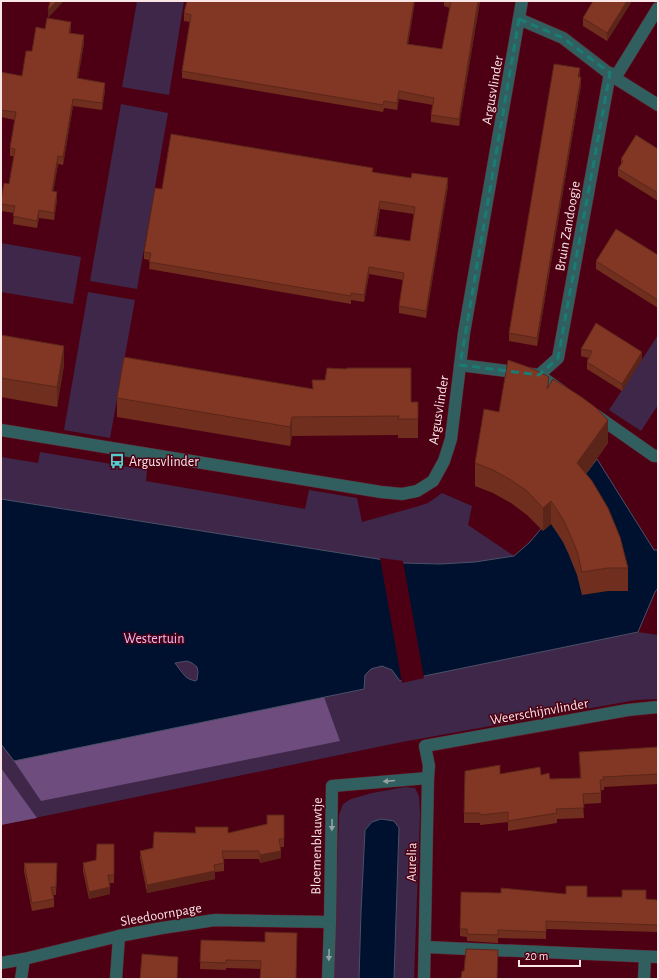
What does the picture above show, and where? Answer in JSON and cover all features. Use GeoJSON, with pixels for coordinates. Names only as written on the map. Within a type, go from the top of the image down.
{"type":"FeatureCollection","features":[{"type":"Feature","properties":{"kind":"street","name":"Argusvlinder"},"geometry":{"type":"LineString","coordinates":[[1,430],[381,492],[402,494],[417,491],[434,481],[444,461],[450,439],[464,333],[522,1]]}},
{"type":"Feature","properties":{"kind":"street","name":"Bruin Zandoogje"},"geometry":{"type":"LineString","coordinates":[[539,375],[558,358],[612,76],[658,8]]}},
{"type":"Feature","properties":{"kind":"street"},"geometry":{"type":"LineString","coordinates":[[519,19],[563,38],[612,76],[658,105]]}},
{"type":"Feature","properties":{"kind":"street"},"geometry":{"type":"LineString","coordinates":[[460,366],[539,375],[571,398]]}},
{"type":"Feature","properties":{"kind":"street"},"geometry":{"type":"LineString","coordinates":[[584,406],[654,456],[658,456]]}},
{"type":"Feature","properties":{"kind":"street","name":"Weerschijnvlinder"},"geometry":{"type":"LineString","coordinates":[[425,746],[628,710],[658,707]]}},
{"type":"Feature","properties":{"kind":"street","name":"Aurelia"},"geometry":{"type":"LineString","coordinates":[[424,979],[429,766],[425,746]]}},
{"type":"Feature","properties":{"kind":"street","name":"Bloemenblauwtje"},"geometry":{"type":"LineString","coordinates":[[328,979],[332,786],[428,778]]}},
{"type":"Feature","properties":{"kind":"street","name":"Sleedoornpage"},"geometry":{"type":"LineString","coordinates":[[1,963],[24,959],[119,936],[215,920],[330,922]]}},
{"type":"Feature","properties":{"kind":"street"},"geometry":{"type":"LineString","coordinates":[[116,979],[119,936]]}},
{"type":"Feature","properties":{"kind":"street"},"geometry":{"type":"LineString","coordinates":[[425,947],[658,957]]}},
{"type":"Feature","properties":{"kind":"street"},"geometry":{"type":"LineString","coordinates":[[644,979],[645,957]]}},
{"type":"Feature","properties":{"kind":"street"},"geometry":{"type":"LineString","coordinates":[[21,979],[24,959]]}},
{"type":"Feature","properties":{"kind":"highlighted area"},"geometry":{"type":"Polygon","coordinates":[[[519,19],[563,38],[610,73],[558,358],[539,375],[460,365],[519,19]]]}},
{"type":"Feature","properties":{"kind":"green space"},"geometry":{"type":"Polygon","coordinates":[[[137,1],[184,1],[169,95],[122,87],[137,1]]]}},
{"type":"Feature","properties":{"kind":"green space"},"geometry":{"type":"Polygon","coordinates":[[[121,104],[168,113],[137,289],[90,281],[121,104]]]}},
{"type":"Feature","properties":{"kind":"green space"},"geometry":{"type":"Polygon","coordinates":[[[1,243],[81,257],[73,304],[1,292],[1,243]]]}},
{"type":"Feature","properties":{"kind":"green space"},"geometry":{"type":"Polygon","coordinates":[[[88,292],[135,300],[110,438],[64,430],[88,292]]]}},
{"type":"Feature","properties":{"kind":"green space"},"geometry":{"type":"Polygon","coordinates":[[[658,335],[658,405],[641,431],[609,410],[658,335]]]}},
{"type":"Feature","properties":{"kind":"green space","name":"Westertuin"},"geometry":{"type":"Polygon","coordinates":[[[40,452],[147,470],[146,481],[305,509],[309,490],[357,498],[362,522],[428,503],[442,493],[472,506],[468,525],[514,556],[531,654],[638,632],[658,635],[658,699],[636,700],[402,742],[1,825],[1,457],[38,463],[40,452]]]}},
{"type":"Feature","properties":{"kind":"green space"},"geometry":{"type":"Polygon","coordinates":[[[405,787],[415,788],[419,796],[420,813],[414,979],[394,979],[399,828],[365,830],[359,979],[333,979],[339,815],[343,804],[351,799],[372,793],[405,787]]]}},
{"type":"Feature","properties":{"kind":"shaded area"},"geometry":{"type":"Polygon","coordinates":[[[324,697],[340,741],[41,801],[14,761],[324,697]]]}},
{"type":"Feature","properties":{"kind":"shaded area"},"geometry":{"type":"Polygon","coordinates":[[[1,768],[37,818],[1,825],[1,768]]]}},
{"type":"Feature","properties":{"kind":"water","name":"Westertuin"},"geometry":{"type":"Polygon","coordinates":[[[597,459],[654,550],[658,550],[658,588],[638,632],[400,681],[392,670],[382,666],[371,669],[365,675],[364,689],[14,761],[1,744],[1,499],[403,563],[440,564],[475,562],[514,556],[530,542],[597,459]],[[187,661],[175,663],[186,677],[195,681],[197,680],[198,672],[197,667],[187,661]]]}},
{"type":"Feature","properties":{"kind":"water"},"geometry":{"type":"Polygon","coordinates":[[[381,819],[394,821],[399,828],[394,979],[359,979],[365,830],[372,822],[381,819]]]}},
{"type":"Feature","properties":{"kind":"pier"},"geometry":{"type":"Polygon","coordinates":[[[380,558],[403,561],[424,678],[402,683],[380,558]]]}},
{"type":"Feature","properties":{"kind":"building"},"geometry":{"type":"Polygon","coordinates":[[[50,1],[57,1],[48,10],[50,1]]]}},
{"type":"Feature","properties":{"kind":"building"},"geometry":{"type":"Polygon","coordinates":[[[187,1],[414,1],[407,44],[442,49],[451,1],[478,1],[459,119],[431,115],[434,98],[399,91],[397,103],[384,101],[383,105],[182,71],[191,15],[184,13],[187,1]]]}},
{"type":"Feature","properties":{"kind":"building"},"geometry":{"type":"Polygon","coordinates":[[[593,1],[627,1],[607,33],[583,18],[593,1]]]}},
{"type":"Feature","properties":{"kind":"building"},"geometry":{"type":"Polygon","coordinates":[[[47,18],[71,22],[69,33],[84,35],[77,78],[105,83],[102,103],[73,99],[63,157],[58,156],[52,191],[57,192],[54,213],[39,210],[37,221],[13,216],[15,206],[1,204],[4,183],[9,184],[15,149],[10,148],[16,112],[1,110],[1,72],[22,76],[26,51],[32,51],[36,27],[45,29],[47,18]]]}},
{"type":"Feature","properties":{"kind":"building"},"geometry":{"type":"Polygon","coordinates":[[[554,64],[580,68],[578,77],[581,77],[537,338],[509,333],[554,64]]]}},
{"type":"Feature","properties":{"kind":"building"},"geometry":{"type":"Polygon","coordinates":[[[171,134],[373,168],[372,172],[411,178],[412,173],[448,178],[426,311],[399,306],[404,273],[369,267],[364,295],[351,293],[351,296],[149,262],[151,253],[144,252],[155,188],[162,189],[171,134]],[[380,201],[374,236],[410,241],[415,207],[380,201]]]}},
{"type":"Feature","properties":{"kind":"building"},"geometry":{"type":"Polygon","coordinates":[[[636,135],[658,149],[658,193],[618,169],[623,161],[621,159],[636,135]]]}},
{"type":"Feature","properties":{"kind":"building"},"geometry":{"type":"Polygon","coordinates":[[[616,229],[658,255],[658,300],[596,261],[616,229]]]}},
{"type":"Feature","properties":{"kind":"building"},"geometry":{"type":"Polygon","coordinates":[[[596,323],[642,352],[622,384],[587,362],[592,351],[581,349],[596,323]]]}},
{"type":"Feature","properties":{"kind":"building"},"geometry":{"type":"Polygon","coordinates":[[[1,335],[64,346],[57,387],[1,378],[1,335]]]}},
{"type":"Feature","properties":{"kind":"building"},"geometry":{"type":"Polygon","coordinates":[[[124,357],[313,389],[312,380],[325,380],[327,368],[411,368],[411,402],[418,402],[418,419],[398,419],[399,416],[292,417],[290,427],[117,398],[124,357]]]}},
{"type":"Feature","properties":{"kind":"building"},"geometry":{"type":"Polygon","coordinates":[[[508,360],[531,368],[549,377],[547,389],[553,379],[595,407],[608,420],[577,463],[592,481],[608,508],[620,537],[628,568],[608,568],[582,572],[577,551],[569,532],[563,519],[551,501],[543,508],[527,491],[511,480],[493,470],[475,463],[484,409],[499,412],[508,360]]]}},
{"type":"Feature","properties":{"kind":"building"},"geometry":{"type":"Polygon","coordinates":[[[658,747],[658,774],[603,777],[604,780],[600,780],[601,793],[583,794],[584,808],[556,809],[557,813],[508,821],[508,812],[480,815],[480,813],[464,813],[465,771],[500,765],[500,774],[540,767],[541,775],[549,773],[550,779],[581,778],[579,752],[658,747]]]}},
{"type":"Feature","properties":{"kind":"building"},"geometry":{"type":"Polygon","coordinates":[[[267,815],[284,815],[284,839],[279,839],[281,851],[260,855],[259,851],[222,851],[224,863],[214,865],[215,871],[147,885],[140,851],[153,848],[154,832],[196,833],[195,827],[228,827],[228,833],[267,824],[267,815]]]}},
{"type":"Feature","properties":{"kind":"building"},"geometry":{"type":"Polygon","coordinates":[[[97,844],[114,844],[114,875],[108,875],[110,887],[89,892],[83,863],[96,860],[97,844]]]}},
{"type":"Feature","properties":{"kind":"building"},"geometry":{"type":"Polygon","coordinates":[[[24,863],[57,863],[56,887],[51,887],[54,899],[32,903],[24,863]]]}},
{"type":"Feature","properties":{"kind":"building"},"geometry":{"type":"Polygon","coordinates":[[[566,886],[587,886],[587,897],[622,897],[622,890],[646,890],[646,899],[658,900],[658,925],[546,921],[546,932],[498,930],[498,935],[467,934],[467,929],[460,929],[461,892],[501,893],[501,888],[566,894],[566,886]]]}},
{"type":"Feature","properties":{"kind":"building"},"geometry":{"type":"Polygon","coordinates":[[[265,932],[297,933],[296,979],[260,979],[261,961],[226,960],[226,963],[200,962],[201,940],[265,942],[265,932]]]}},
{"type":"Feature","properties":{"kind":"building"},"geometry":{"type":"Polygon","coordinates":[[[466,949],[498,950],[497,979],[458,979],[461,978],[462,971],[464,971],[466,949]]]}},
{"type":"Feature","properties":{"kind":"building"},"geometry":{"type":"Polygon","coordinates":[[[142,954],[178,957],[177,979],[140,979],[142,954]]]}},
{"type":"Feature","properties":{"kind":"place","name":"Argusvlinder"},"geometry":{"type":"Point","coordinates":[117,461]}}]}
